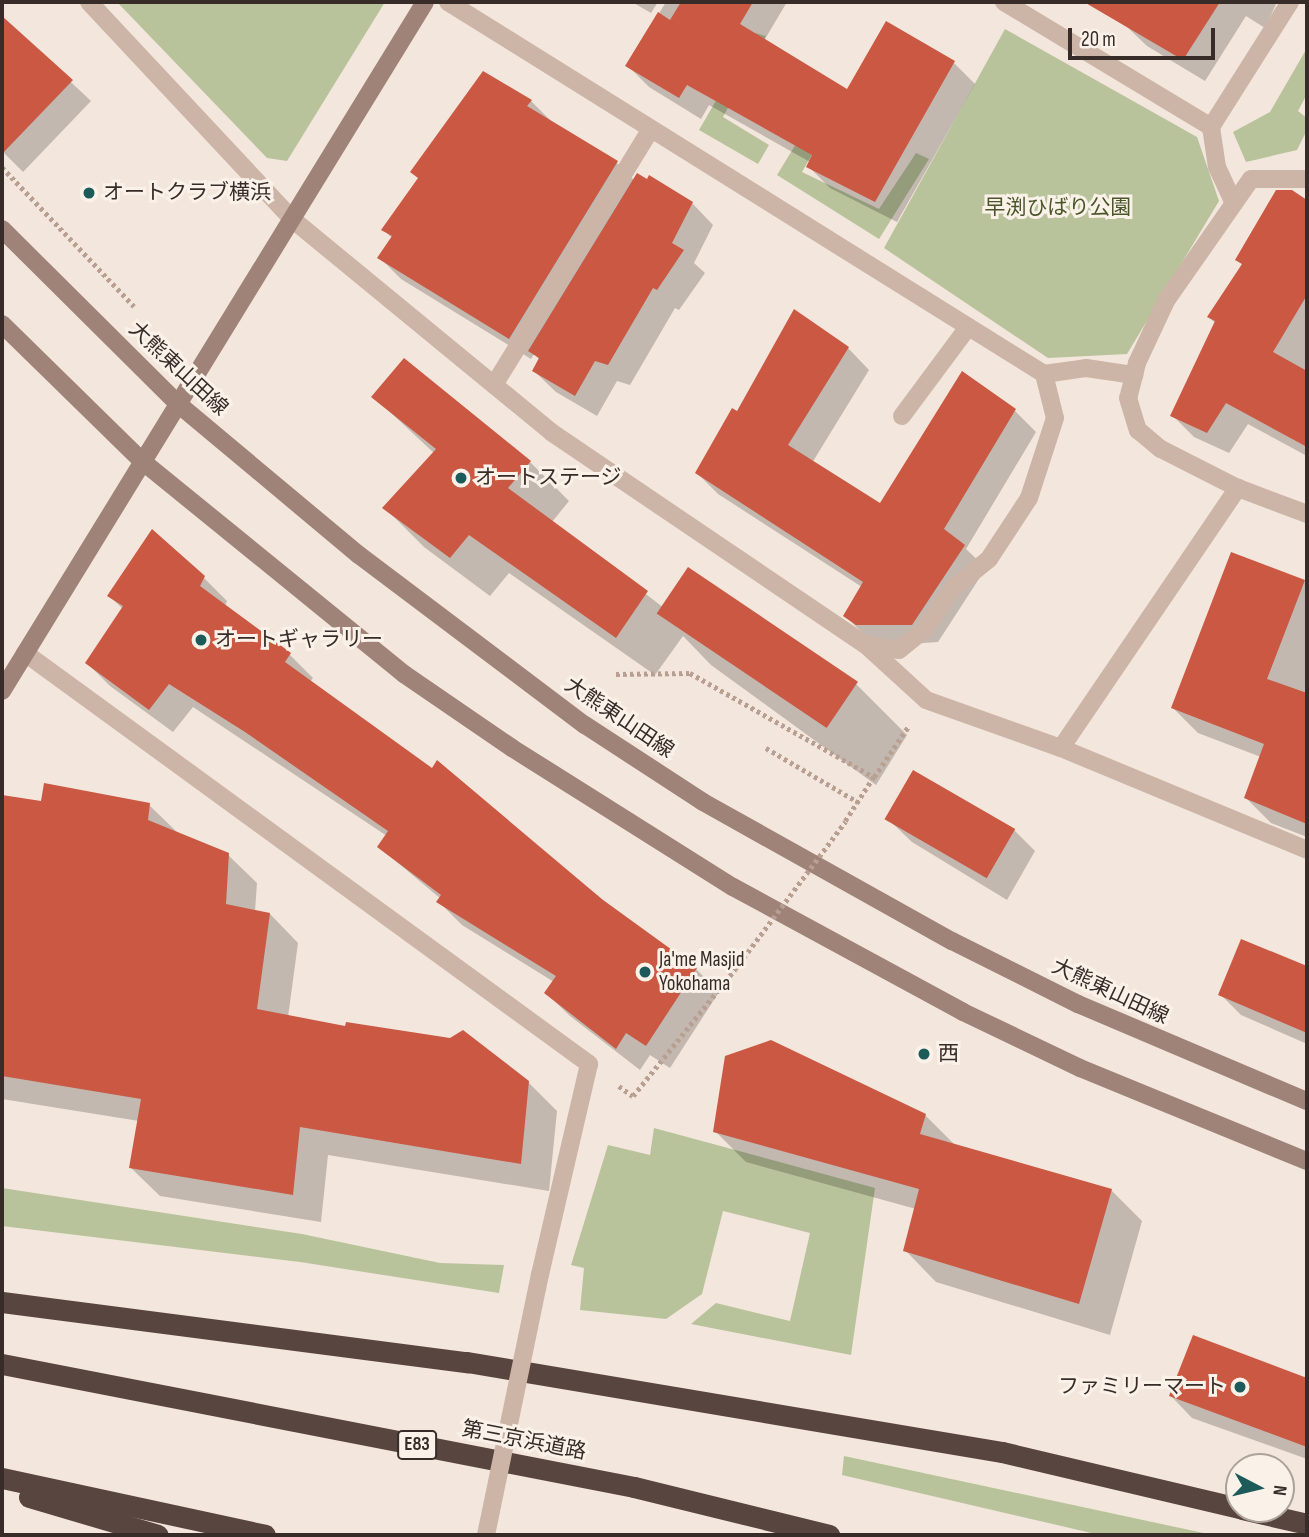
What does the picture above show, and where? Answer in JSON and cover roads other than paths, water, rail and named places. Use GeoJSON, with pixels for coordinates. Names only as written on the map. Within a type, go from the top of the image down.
{"type":"FeatureCollection","features":[{"type":"Feature","properties":{"kind":"highway"},"geometry":{"type":"LineString","coordinates":[[2,1302],[549,1376],[1002,1452],[1225,1505]]}},
{"type":"Feature","properties":{"kind":"highway","name":"第三京浜道路"},"geometry":{"type":"LineString","coordinates":[[2,1364],[634,1487],[829,1535]]}},
{"type":"Feature","properties":{"kind":"highway"},"geometry":{"type":"LineString","coordinates":[[2,1478],[264,1535]]}},
{"type":"Feature","properties":{"kind":"highway"},"geometry":{"type":"LineString","coordinates":[[2,1489],[158,1535]]}},
{"type":"Feature","properties":{"kind":"street"},"geometry":{"type":"LineString","coordinates":[[89,2],[292,219],[551,432],[866,645],[926,700],[1061,748],[1307,850]]}},
{"type":"Feature","properties":{"kind":"street"},"geometry":{"type":"LineString","coordinates":[[2,691],[425,2]]}},
{"type":"Feature","properties":{"kind":"street"},"geometry":{"type":"LineString","coordinates":[[448,2],[1044,373],[1086,368],[1134,375]]}},
{"type":"Feature","properties":{"kind":"street"},"geometry":{"type":"LineString","coordinates":[[1004,2],[1211,127]]}},
{"type":"Feature","properties":{"kind":"street"},"geometry":{"type":"LineString","coordinates":[[1234,203],[1217,167],[1211,127],[1290,2]]}},
{"type":"Feature","properties":{"kind":"street"},"geometry":{"type":"LineString","coordinates":[[494,385],[651,129]]}},
{"type":"Feature","properties":{"kind":"street"},"geometry":{"type":"LineString","coordinates":[[1307,179],[1251,179],[1166,301],[1134,375],[1128,398],[1138,430],[1161,449],[1238,488],[1307,514]]}},
{"type":"Feature","properties":{"kind":"street","name":"大熊東山田線"},"geometry":{"type":"LineString","coordinates":[[2,229],[177,403],[359,555],[585,725],[704,802],[827,874],[1078,1004],[1307,1101]]}},
{"type":"Feature","properties":{"kind":"street"},"geometry":{"type":"LineString","coordinates":[[2,324],[142,461],[404,674],[523,755],[733,887],[963,1012],[1080,1068],[1307,1161]]}},
{"type":"Feature","properties":{"kind":"street"},"geometry":{"type":"LineString","coordinates":[[902,416],[968,327]]}},
{"type":"Feature","properties":{"kind":"street"},"geometry":{"type":"LineString","coordinates":[[866,645],[899,650],[925,629],[953,588],[989,559],[1029,498],[1055,418],[1044,373]]}},
{"type":"Feature","properties":{"kind":"street"},"geometry":{"type":"LineString","coordinates":[[1061,748],[1238,488]]}},
{"type":"Feature","properties":{"kind":"street"},"geometry":{"type":"LineString","coordinates":[[24,653],[589,1063],[540,1275],[486,1535]]}},
{"type":"Feature","properties":{"kind":"place","name":"オートクラブ横浜"},"geometry":{"type":"Point","coordinates":[89,193]}},
{"type":"Feature","properties":{"kind":"place","name":"オートステージ"},"geometry":{"type":"Point","coordinates":[461,478]}},
{"type":"Feature","properties":{"kind":"place","name":"オートギャラリー"},"geometry":{"type":"Point","coordinates":[201,640]}},
{"type":"Feature","properties":{"kind":"place","name":"Ja'me Masjid Yokohama"},"geometry":{"type":"Point","coordinates":[645,972]}},
{"type":"Feature","properties":{"kind":"place","name":"西"},"geometry":{"type":"Point","coordinates":[924,1054]}},
{"type":"Feature","properties":{"kind":"place","name":"ファミリーマート"},"geometry":{"type":"Point","coordinates":[1240,1387]}},
{"type":"Feature","properties":{"kind":"park label","name":"早渕ひばり公園"},"geometry":{"type":"Point","coordinates":[1058,208]}}]}
